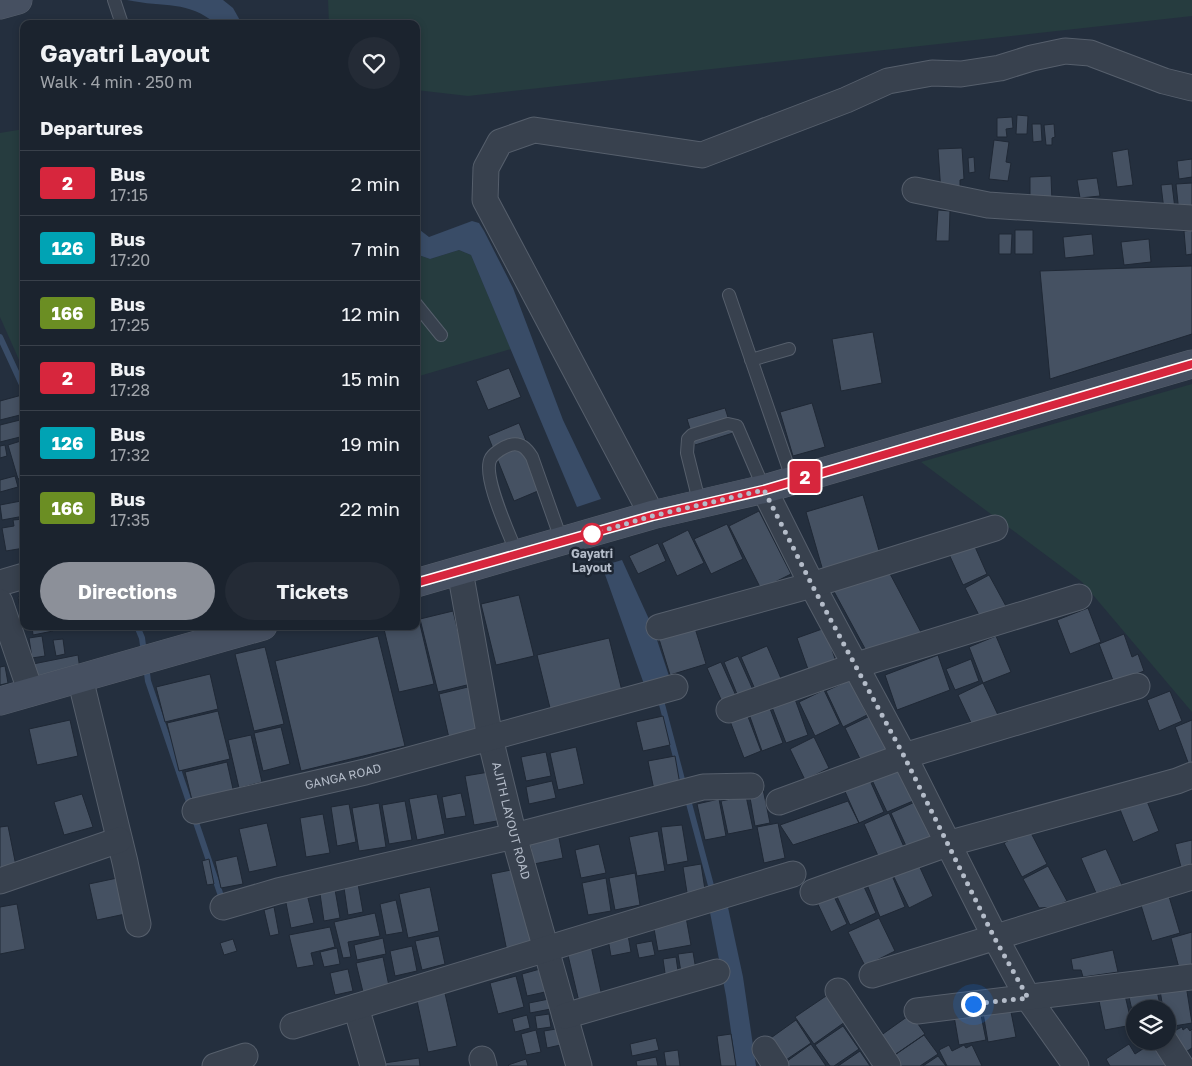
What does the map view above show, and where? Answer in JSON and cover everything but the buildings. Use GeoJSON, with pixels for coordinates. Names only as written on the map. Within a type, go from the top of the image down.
{"type":"FeatureCollection","features":[{"type":"Feature","properties":{"kind":"main road"},"geometry":{"type":"LineString","coordinates":[[0,5],[18,0]]}},
{"type":"Feature","properties":{"kind":"main road"},"geometry":{"type":"LineString","coordinates":[[420,582],[652,516],[764,490],[1192,364]]}},
{"type":"Feature","properties":{"kind":"main road"},"geometry":{"type":"LineString","coordinates":[[0,701],[249,630]]}},
{"type":"Feature","properties":{"kind":"street"},"geometry":{"type":"LineString","coordinates":[[652,516],[485,200],[486,168],[500,142],[534,130],[702,155],[846,100],[888,81],[932,73],[961,74],[1000,68],[1032,58],[1065,51],[1090,53],[1164,81],[1192,88]]}},
{"type":"Feature","properties":{"kind":"street"},"geometry":{"type":"LineString","coordinates":[[915,190],[988,205],[1192,218]]}},
{"type":"Feature","properties":{"kind":"street"},"geometry":{"type":"LineString","coordinates":[[764,490],[812,585],[857,665],[904,756],[994,937],[1028,998],[1076,1066]]}},
{"type":"Feature","properties":{"kind":"street"},"geometry":{"type":"LineString","coordinates":[[659,627],[812,585],[995,528]]}},
{"type":"Feature","properties":{"kind":"street","name":"AJITH LAYOUT ROAD"},"geometry":{"type":"LineString","coordinates":[[460,571],[490,738],[514,836],[548,949],[579,1066]]}},
{"type":"Feature","properties":{"kind":"street"},"geometry":{"type":"LineString","coordinates":[[0,583],[20,577]]}},
{"type":"Feature","properties":{"kind":"street"},"geometry":{"type":"LineString","coordinates":[[729,710],[857,665],[1079,597]]}},
{"type":"Feature","properties":{"kind":"street"},"geometry":{"type":"LineString","coordinates":[[0,602],[31,692]]}},
{"type":"Feature","properties":{"kind":"street"},"geometry":{"type":"LineString","coordinates":[[80,678],[120,840],[138,924]]}},
{"type":"Feature","properties":{"kind":"street"},"geometry":{"type":"LineString","coordinates":[[779,802],[904,756],[1137,686]]}},
{"type":"Feature","properties":{"kind":"street","name":"GANGA ROAD"},"geometry":{"type":"LineString","coordinates":[[195,811],[365,772],[675,687]]}},
{"type":"Feature","properties":{"kind":"street"},"geometry":{"type":"LineString","coordinates":[[813,892],[947,844],[1177,781],[1192,775]]}},
{"type":"Feature","properties":{"kind":"street"},"geometry":{"type":"LineString","coordinates":[[223,907],[278,891],[514,836],[692,790],[751,786]]}},
{"type":"Feature","properties":{"kind":"street"},"geometry":{"type":"LineString","coordinates":[[0,881],[120,840]]}},
{"type":"Feature","properties":{"kind":"street"},"geometry":{"type":"LineString","coordinates":[[293,1026],[793,874]]}},
{"type":"Feature","properties":{"kind":"street"},"geometry":{"type":"LineString","coordinates":[[872,975],[1192,878]]}},
{"type":"Feature","properties":{"kind":"street"},"geometry":{"type":"LineString","coordinates":[[565,1016],[717,972]]}},
{"type":"Feature","properties":{"kind":"street"},"geometry":{"type":"LineString","coordinates":[[917,1011],[1192,978]]}},
{"type":"Feature","properties":{"kind":"street"},"geometry":{"type":"LineString","coordinates":[[838,991],[888,1066]]}},
{"type":"Feature","properties":{"kind":"street"},"geometry":{"type":"LineString","coordinates":[[356,1007],[373,1066]]}},
{"type":"Feature","properties":{"kind":"street"},"geometry":{"type":"LineString","coordinates":[[1171,1050],[1181,1066]]}},
{"type":"Feature","properties":{"kind":"street"},"geometry":{"type":"LineString","coordinates":[[215,1066],[245,1056]]}},
{"type":"Feature","properties":{"kind":"lane"},"geometry":{"type":"LineString","coordinates":[[114,0],[121,20]]}},
{"type":"Feature","properties":{"kind":"lane"},"geometry":{"type":"LineString","coordinates":[[729,295],[793,481]]}},
{"type":"Feature","properties":{"kind":"lane"},"geometry":{"type":"LineString","coordinates":[[420,309],[441,335]]}},
{"type":"Feature","properties":{"kind":"lane"},"geometry":{"type":"LineString","coordinates":[[751,360],[789,349]]}},
{"type":"Feature","properties":{"kind":"lane"},"geometry":{"type":"LineString","coordinates":[[700,504],[687,453],[688,439],[692,435],[728,424],[737,426],[764,490]]}},
{"type":"Feature","properties":{"kind":"lane"},"geometry":{"type":"LineString","coordinates":[[517,554],[488,474],[491,457],[497,452],[513,445],[523,446],[532,457],[562,542]]}},
{"type":"Feature","properties":{"kind":"green space"},"geometry":{"type":"Polygon","coordinates":[[[328,0],[1192,0],[1192,16],[468,96],[420,90],[420,20],[329,20],[328,0]]]}},
{"type":"Feature","properties":{"kind":"green space"},"geometry":{"type":"Polygon","coordinates":[[[20,130],[20,362],[0,317],[0,133],[20,130]]]}},
{"type":"Feature","properties":{"kind":"green space"},"geometry":{"type":"Polygon","coordinates":[[[459,250],[471,255],[511,349],[420,376],[420,255],[430,259],[459,250]]]}},
{"type":"Feature","properties":{"kind":"green space"},"geometry":{"type":"Polygon","coordinates":[[[1192,384],[1192,712],[1082,582],[921,462],[1192,384]]]}},
{"type":"Feature","properties":{"kind":"water"},"geometry":{"type":"Polygon","coordinates":[[[127,0],[223,0],[233,8],[240,20],[211,20],[196,11],[186,8],[127,0]]]}},
{"type":"Feature","properties":{"kind":"water"},"geometry":{"type":"Polygon","coordinates":[[[472,221],[479,223],[513,288],[563,420],[601,499],[577,507],[471,255],[459,250],[430,259],[420,255],[420,230],[429,237],[472,221]]]}},
{"type":"Feature","properties":{"kind":"water"},"geometry":{"type":"Polygon","coordinates":[[[622,560],[653,628],[671,682],[645,687],[602,566],[622,560]]]}},
{"type":"Feature","properties":{"kind":"water"},"geometry":{"type":"Polygon","coordinates":[[[726,898],[743,977],[756,1066],[736,1066],[726,996],[708,902],[726,898]]]}},
{"type":"Feature","properties":{"kind":"waterway"},"geometry":{"type":"LineString","coordinates":[[0,337],[20,380]]}},
{"type":"Feature","properties":{"kind":"waterway"},"geometry":{"type":"LineString","coordinates":[[139,630],[144,653]]}},
{"type":"Feature","properties":{"kind":"waterway"},"geometry":{"type":"LineString","coordinates":[[146,666],[148,681],[222,899]]}},
{"type":"Feature","properties":{"kind":"waterway"},"geometry":{"type":"LineString","coordinates":[[660,697],[684,787]]}},
{"type":"Feature","properties":{"kind":"waterway"},"geometry":{"type":"LineString","coordinates":[[687,796],[713,893]]}},
{"type":"Feature","properties":{"kind":"bus line","name":"2"},"geometry":{"type":"LineString","coordinates":[[420,582],[652,516],[764,490],[1192,364]]}},
{"type":"Feature","properties":{"kind":"place","name":"Gayatri Layout"},"geometry":{"type":"Point","coordinates":[592,534]}},
{"type":"Feature","properties":{"kind":"route"},"geometry":{"type":"LineString","coordinates":[[592,534],[652,516],[764,490],[812,585],[857,665],[904,756],[994,937],[1028,998],[973,1004]]}}]}
